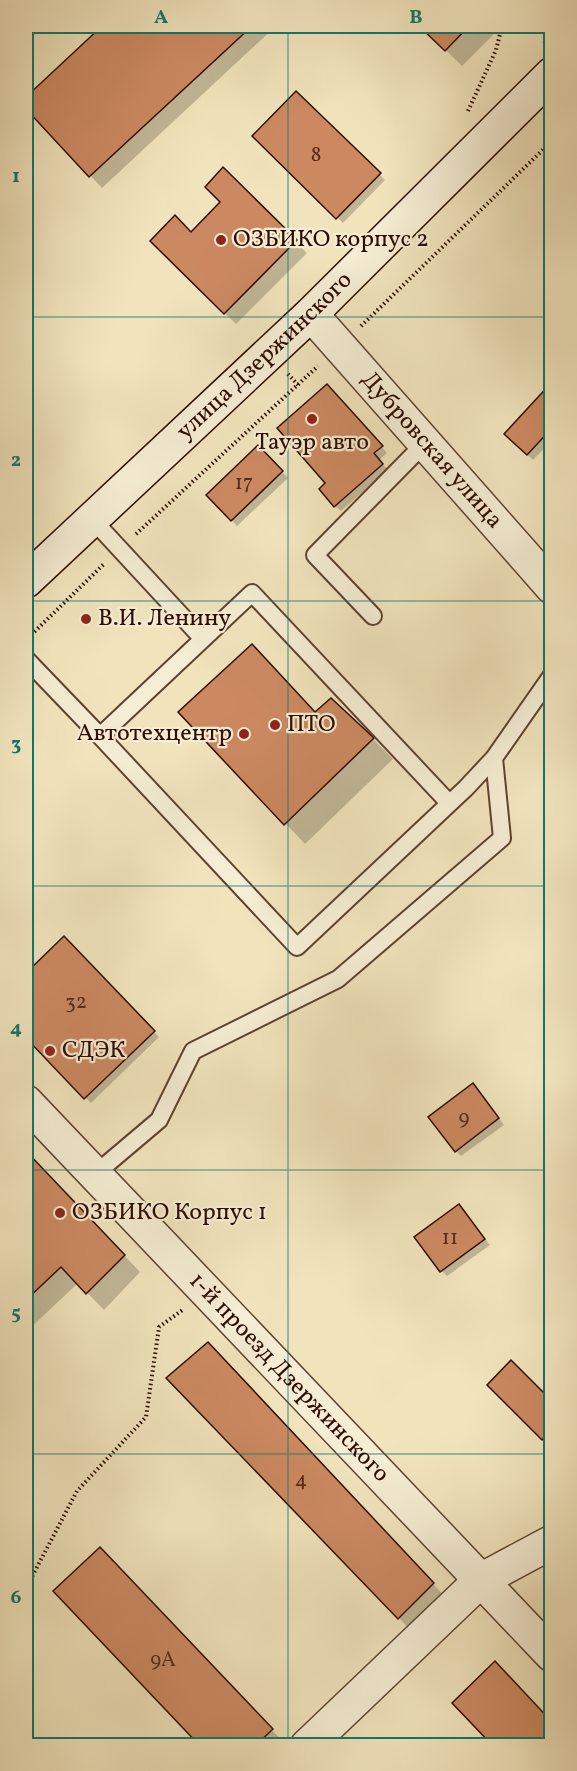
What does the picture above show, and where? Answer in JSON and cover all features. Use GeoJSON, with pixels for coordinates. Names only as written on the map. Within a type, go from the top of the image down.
{"type":"FeatureCollection","features":[{"type":"Feature","properties":{"kind":"street","name":"улица Дзержинского"},"geometry":{"type":"LineString","coordinates":[[26,581],[311,314],[552,75]]}},
{"type":"Feature","properties":{"kind":"street","name":"Дубровская улица"},"geometry":{"type":"LineString","coordinates":[[311,314],[552,587]]}},
{"type":"Feature","properties":{"kind":"street","name":"1-й проезд Дзержинского"},"geometry":{"type":"LineString","coordinates":[[26,1102],[552,1654]]}},
{"type":"Feature","properties":{"kind":"street"},"geometry":{"type":"LineString","coordinates":[[307,1746],[482,1580],[552,1542]]}},
{"type":"Feature","properties":{"kind":"lane"},"geometry":{"type":"LineString","coordinates":[[373,616],[315,555],[424,443]]}},
{"type":"Feature","properties":{"kind":"lane"},"geometry":{"type":"LineString","coordinates":[[92,519],[203,639]]}},
{"type":"Feature","properties":{"kind":"lane"},"geometry":{"type":"LineString","coordinates":[[100,736],[252,593],[449,803]]}},
{"type":"Feature","properties":{"kind":"lane"},"geometry":{"type":"LineString","coordinates":[[26,659],[297,947],[494,758],[552,675]]}},
{"type":"Feature","properties":{"kind":"lane"},"geometry":{"type":"LineString","coordinates":[[94,1175],[159,1120],[193,1051],[338,980],[502,838],[494,758]]}},
{"type":"Feature","properties":{"kind":"path"},"geometry":{"type":"LineString","coordinates":[[464,120],[496,50],[502,26]]}},
{"type":"Feature","properties":{"kind":"path"},"geometry":{"type":"LineString","coordinates":[[26,641],[120,549],[340,347],[552,141]]}},
{"type":"Feature","properties":{"kind":"path"},"geometry":{"type":"LineString","coordinates":[[26,1588],[77,1491],[146,1417],[159,1327],[206,1292]]}},
{"type":"Feature","properties":{"kind":"building"},"geometry":{"type":"Polygon","coordinates":[[[102,26],[252,26],[89,177],[26,109],[26,97],[102,26]]]}},
{"type":"Feature","properties":{"kind":"building"},"geometry":{"type":"Polygon","coordinates":[[[419,26],[469,26],[445,51],[419,26]]]}},
{"type":"Feature","properties":{"kind":"building"},"geometry":{"type":"Polygon","coordinates":[[[296,91],[381,173],[336,219],[252,136],[296,91]]]}},
{"type":"Feature","properties":{"kind":"building"},"geometry":{"type":"Polygon","coordinates":[[[223,167],[297,240],[224,314],[150,241],[175,215],[191,232],[220,202],[205,187],[223,167]]]}},
{"type":"Feature","properties":{"kind":"building"},"geometry":{"type":"Polygon","coordinates":[[[552,382],[552,428],[527,455],[504,434],[552,382]]]}},
{"type":"Feature","properties":{"kind":"building"},"geometry":{"type":"Polygon","coordinates":[[[327,384],[383,446],[374,453],[383,464],[334,507],[319,489],[325,483],[277,428],[327,384]]]}},
{"type":"Feature","properties":{"kind":"building"},"geometry":{"type":"Polygon","coordinates":[[[258,445],[283,471],[231,521],[206,495],[258,445]]]}},
{"type":"Feature","properties":{"kind":"building","name":"ПТО"},"geometry":{"type":"Polygon","coordinates":[[[252,644],[315,712],[331,698],[374,738],[284,825],[178,712],[252,644]]]}},
{"type":"Feature","properties":{"kind":"building"},"geometry":{"type":"Polygon","coordinates":[[[64,936],[155,1031],[84,1099],[26,1038],[26,973],[64,936]]]}},
{"type":"Feature","properties":{"kind":"building"},"geometry":{"type":"Polygon","coordinates":[[[473,1083],[499,1118],[455,1152],[428,1117],[473,1083]]]}},
{"type":"Feature","properties":{"kind":"building"},"geometry":{"type":"Polygon","coordinates":[[[26,1151],[125,1255],[86,1294],[61,1267],[26,1300],[26,1151]]]}},
{"type":"Feature","properties":{"kind":"building"},"geometry":{"type":"Polygon","coordinates":[[[459,1204],[485,1239],[440,1272],[414,1237],[459,1204]]]}},
{"type":"Feature","properties":{"kind":"building"},"geometry":{"type":"Polygon","coordinates":[[[208,1342],[434,1583],[398,1619],[166,1378],[208,1342]]]}},
{"type":"Feature","properties":{"kind":"building"},"geometry":{"type":"Polygon","coordinates":[[[511,1360],[552,1401],[552,1430],[542,1440],[487,1385],[511,1360]]]}},
{"type":"Feature","properties":{"kind":"building"},"geometry":{"type":"Polygon","coordinates":[[[100,1547],[273,1729],[255,1746],[200,1746],[53,1591],[100,1547]]]}},
{"type":"Feature","properties":{"kind":"building"},"geometry":{"type":"Polygon","coordinates":[[[495,1661],[552,1722],[552,1746],[493,1746],[452,1703],[495,1661]]]}},
{"type":"Feature","properties":{"kind":"place","name":"ОЗБИКО корпус 2"},"geometry":{"type":"Point","coordinates":[221,240]}},
{"type":"Feature","properties":{"kind":"place","name":"Тауэр авто"},"geometry":{"type":"Point","coordinates":[312,419]}},
{"type":"Feature","properties":{"kind":"place","name":"В.И. Ленину"},"geometry":{"type":"Point","coordinates":[86,619]}},
{"type":"Feature","properties":{"kind":"place","name":"ПТО"},"geometry":{"type":"Point","coordinates":[275,725]}},
{"type":"Feature","properties":{"kind":"place","name":"Автотехцентр"},"geometry":{"type":"Point","coordinates":[244,734]}},
{"type":"Feature","properties":{"kind":"place","name":"СДЭК"},"geometry":{"type":"Point","coordinates":[50,1051]}},
{"type":"Feature","properties":{"kind":"place","name":"ОЗБИКО Корпус 1"},"geometry":{"type":"Point","coordinates":[60,1213]}}]}
